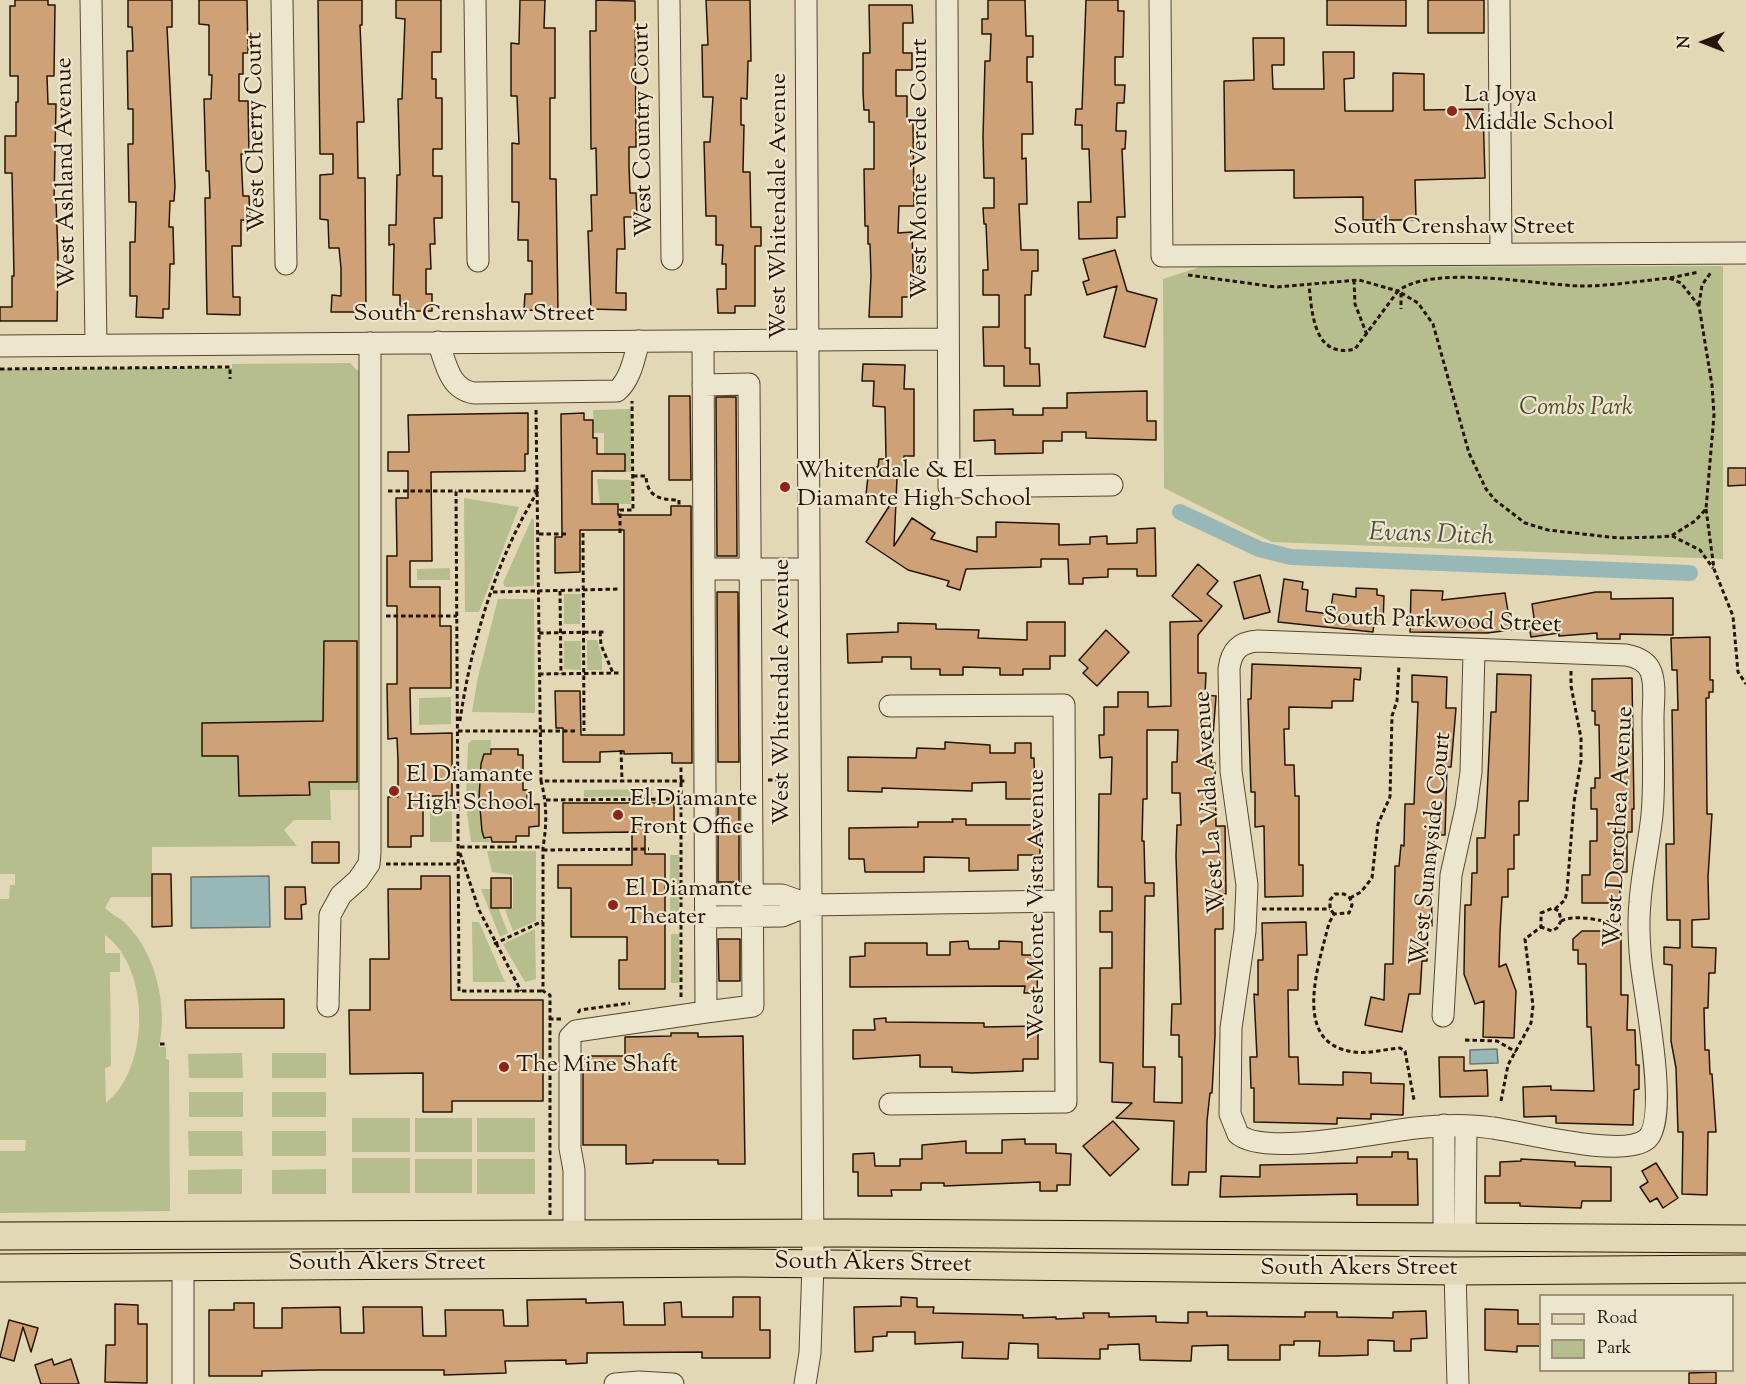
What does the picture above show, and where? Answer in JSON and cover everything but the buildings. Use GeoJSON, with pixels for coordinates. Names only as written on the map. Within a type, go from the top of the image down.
{"type":"FeatureCollection","features":[{"type":"Feature","properties":{"kind":"main road","name":"South Akers Street"},"geometry":{"type":"LineString","coordinates":[[0,1236],[574,1233],[1746,1239]]}},
{"type":"Feature","properties":{"kind":"main road"},"geometry":{"type":"LineString","coordinates":[[1268,1269],[1327,1254],[1442,1254],[1461,1246],[1454,1237]]}},
{"type":"Feature","properties":{"kind":"main road"},"geometry":{"type":"LineString","coordinates":[[1455,1271],[1463,1259],[1477,1255],[1583,1254],[1642,1239]]}},
{"type":"Feature","properties":{"kind":"main road","name":"South Akers Street"},"geometry":{"type":"LineString","coordinates":[[0,1268],[813,1264],[1455,1271],[1746,1269]]}},
{"type":"Feature","properties":{"kind":"street","name":"West Ashland Avenue"},"geometry":{"type":"LineString","coordinates":[[91,0],[96,345]]}},
{"type":"Feature","properties":{"kind":"street","name":"West Cherry Court"},"geometry":{"type":"LineString","coordinates":[[282,0],[286,264]]}},
{"type":"Feature","properties":{"kind":"street"},"geometry":{"type":"LineString","coordinates":[[475,0],[478,261]]}},
{"type":"Feature","properties":{"kind":"street","name":"West Country Court"},"geometry":{"type":"LineString","coordinates":[[669,0],[672,259]]}},
{"type":"Feature","properties":{"kind":"street","name":"West Whitendale Avenue"},"geometry":{"type":"LineString","coordinates":[[806,0],[813,1234],[810,1353],[806,1384]]}},
{"type":"Feature","properties":{"kind":"street","name":"West Monte Verde Court"},"geometry":{"type":"LineString","coordinates":[[947,0],[949,487],[1112,484]]}},
{"type":"Feature","properties":{"kind":"street","name":"South Crenshaw Street"},"geometry":{"type":"LineString","coordinates":[[1160,0],[1162,256],[1746,253]]}},
{"type":"Feature","properties":{"kind":"street"},"geometry":{"type":"LineString","coordinates":[[1499,0],[1501,255]]}},
{"type":"Feature","properties":{"kind":"street","name":"South Crenshaw Street"},"geometry":{"type":"LineString","coordinates":[[0,346],[948,339]]}},
{"type":"Feature","properties":{"kind":"street"},"geometry":{"type":"LineString","coordinates":[[438,342],[454,384],[462,391],[617,391],[623,386],[631,369],[639,341]]}},
{"type":"Feature","properties":{"kind":"street"},"geometry":{"type":"LineString","coordinates":[[703,341],[706,1012]]}},
{"type":"Feature","properties":{"kind":"street"},"geometry":{"type":"LineString","coordinates":[[328,1006],[330,915],[341,895],[358,880],[369,864],[370,343]]}},
{"type":"Feature","properties":{"kind":"street"},"geometry":{"type":"LineString","coordinates":[[574,1233],[574,1170],[570,1148],[570,1037],[576,1031],[753,1006],[749,384],[703,385]]}},
{"type":"Feature","properties":{"kind":"street"},"geometry":{"type":"LineString","coordinates":[[704,569],[808,569]]}},
{"type":"Feature","properties":{"kind":"street","name":"South Parkwood Street"},"geometry":{"type":"LineString","coordinates":[[1239,647],[1258,641],[1622,655],[1644,662]]}},
{"type":"Feature","properties":{"kind":"street","name":"West La Vida Avenue"},"geometry":{"type":"LineString","coordinates":[[1239,647],[1232,653],[1229,669],[1231,771],[1247,885],[1245,931],[1232,1028],[1230,1114],[1238,1134],[1253,1142],[1326,1141],[1444,1125]]}},
{"type":"Feature","properties":{"kind":"street","name":"West Sunnyside Court"},"geometry":{"type":"LineString","coordinates":[[1443,1016],[1451,874],[1465,814],[1471,772],[1474,651]]}},
{"type":"Feature","properties":{"kind":"street","name":"West Dorothea Avenue"},"geometry":{"type":"LineString","coordinates":[[1466,1126],[1596,1144],[1634,1144],[1648,1138],[1656,1119],[1654,1058],[1641,964],[1639,918],[1653,800],[1653,682],[1651,671],[1644,662]]}},
{"type":"Feature","properties":{"kind":"street","name":"West Monte Vista Avenue"},"geometry":{"type":"LineString","coordinates":[[890,706],[1064,705],[1066,1102],[890,1104]]}},
{"type":"Feature","properties":{"kind":"street"},"geometry":{"type":"LineString","coordinates":[[706,895],[752,906]]}},
{"type":"Feature","properties":{"kind":"street"},"geometry":{"type":"LineString","coordinates":[[706,917],[752,906],[782,895],[810,905],[1064,901]]}},
{"type":"Feature","properties":{"kind":"street"},"geometry":{"type":"LineString","coordinates":[[1454,1237],[1455,1188],[1466,1126],[1444,1125],[1455,1188]]}},
{"type":"Feature","properties":{"kind":"street"},"geometry":{"type":"LineString","coordinates":[[183,1266],[183,1384]]}},
{"type":"Feature","properties":{"kind":"street"},"geometry":{"type":"LineString","coordinates":[[1455,1271],[1458,1384]]}},
{"type":"Feature","properties":{"kind":"street"},"geometry":{"type":"LineString","coordinates":[[615,1384],[639,1382],[673,1384]]}},
{"type":"Feature","properties":{"kind":"path"},"geometry":{"type":"LineString","coordinates":[[1184,255],[1184,274],[1276,287],[1354,280],[1400,292],[1418,303],[1433,324],[1469,453],[1486,489],[1501,505],[1525,523],[1548,530],[1618,538],[1671,536],[1700,550],[1714,569],[1733,616],[1738,672],[1746,684]]}},
{"type":"Feature","properties":{"kind":"path"},"geometry":{"type":"LineString","coordinates":[[1309,285],[1315,324],[1329,348],[1346,351],[1355,349],[1367,335],[1391,296],[1411,283],[1436,279],[1508,279],[1581,286],[1669,278],[1712,271],[1702,285],[1699,306],[1714,398],[1710,489],[1706,509],[1714,569]]}},
{"type":"Feature","properties":{"kind":"path"},"geometry":{"type":"LineString","coordinates":[[1669,278],[1681,283],[1699,306]]}},
{"type":"Feature","properties":{"kind":"path"},"geometry":{"type":"LineString","coordinates":[[1354,280],[1355,304],[1367,335]]}},
{"type":"Feature","properties":{"kind":"path"},"geometry":{"type":"LineString","coordinates":[[1400,292],[1401,309]]}},
{"type":"Feature","properties":{"kind":"path"},"geometry":{"type":"LineString","coordinates":[[0,369],[12,366],[230,367],[230,379]]}},
{"type":"Feature","properties":{"kind":"path"},"geometry":{"type":"LineString","coordinates":[[617,391],[633,402],[633,510],[620,510],[620,533]]}},
{"type":"Feature","properties":{"kind":"path"},"geometry":{"type":"LineString","coordinates":[[536,410],[541,781],[546,800],[543,849],[543,991]]}},
{"type":"Feature","properties":{"kind":"path"},"geometry":{"type":"LineString","coordinates":[[633,476],[646,476],[646,485],[654,495],[665,500],[679,500],[679,507]]}},
{"type":"Feature","properties":{"kind":"path"},"geometry":{"type":"LineString","coordinates":[[369,491],[538,491]]}},
{"type":"Feature","properties":{"kind":"path"},"geometry":{"type":"LineString","coordinates":[[456,491],[459,992],[543,991],[550,995],[550,1215]]}},
{"type":"Feature","properties":{"kind":"path"},"geometry":{"type":"LineString","coordinates":[[458,732],[469,677],[493,592],[514,536],[538,491]]}},
{"type":"Feature","properties":{"kind":"path"},"geometry":{"type":"LineString","coordinates":[[1671,536],[1695,521],[1706,509]]}},
{"type":"Feature","properties":{"kind":"path"},"geometry":{"type":"LineString","coordinates":[[539,534],[566,534]]}},
{"type":"Feature","properties":{"kind":"path"},"geometry":{"type":"LineString","coordinates":[[583,534],[585,731]]}},
{"type":"Feature","properties":{"kind":"path"},"geometry":{"type":"LineString","coordinates":[[493,592],[620,589]]}},
{"type":"Feature","properties":{"kind":"path"},"geometry":{"type":"LineString","coordinates":[[560,591],[561,674]]}},
{"type":"Feature","properties":{"kind":"path"},"geometry":{"type":"LineString","coordinates":[[369,616],[458,616]]}},
{"type":"Feature","properties":{"kind":"path"},"geometry":{"type":"LineString","coordinates":[[539,633],[602,632],[601,645],[613,673]]}},
{"type":"Feature","properties":{"kind":"path"},"geometry":{"type":"LineString","coordinates":[[1350,898],[1361,892],[1372,878],[1378,824],[1389,797],[1392,716],[1397,700],[1400,660]]}},
{"type":"Feature","properties":{"kind":"path"},"geometry":{"type":"LineString","coordinates":[[1501,1101],[1508,1065],[1531,1023],[1533,1006],[1525,939],[1540,927],[1541,913],[1547,909],[1555,909],[1564,900],[1567,891],[1574,802],[1581,761],[1581,738],[1571,686],[1572,667]]}},
{"type":"Feature","properties":{"kind":"path"},"geometry":{"type":"LineString","coordinates":[[539,674],[620,673]]}},
{"type":"Feature","properties":{"kind":"path"},"geometry":{"type":"LineString","coordinates":[[458,732],[577,731]]}},
{"type":"Feature","properties":{"kind":"path"},"geometry":{"type":"LineString","coordinates":[[621,750],[622,781]]}},
{"type":"Feature","properties":{"kind":"path"},"geometry":{"type":"LineString","coordinates":[[670,998],[682,997],[681,765]]}},
{"type":"Feature","properties":{"kind":"path"},"geometry":{"type":"LineString","coordinates":[[541,781],[705,781]]}},
{"type":"Feature","properties":{"kind":"path"},"geometry":{"type":"LineString","coordinates":[[546,800],[682,799]]}},
{"type":"Feature","properties":{"kind":"path"},"geometry":{"type":"LineString","coordinates":[[459,847],[649,849]]}},
{"type":"Feature","properties":{"kind":"path"},"geometry":{"type":"LineString","coordinates":[[459,847],[478,910],[494,944],[521,991]]}},
{"type":"Feature","properties":{"kind":"path"},"geometry":{"type":"LineString","coordinates":[[369,864],[458,864]]}},
{"type":"Feature","properties":{"kind":"path"},"geometry":{"type":"LineString","coordinates":[[1335,894],[1344,894],[1350,898],[1352,905],[1349,913],[1334,914],[1330,909],[1330,900],[1335,894]]}},
{"type":"Feature","properties":{"kind":"path"},"geometry":{"type":"LineString","coordinates":[[1260,909],[1330,909]]}},
{"type":"Feature","properties":{"kind":"path"},"geometry":{"type":"LineString","coordinates":[[1540,927],[1552,931],[1557,928],[1561,915],[1555,909]]}},
{"type":"Feature","properties":{"kind":"path"},"geometry":{"type":"LineString","coordinates":[[1334,914],[1321,956],[1314,996],[1317,1026],[1326,1041],[1338,1048],[1360,1052],[1400,1048],[1405,1051],[1414,1100]]}},
{"type":"Feature","properties":{"kind":"path"},"geometry":{"type":"LineString","coordinates":[[1561,921],[1568,918],[1625,925]]}},
{"type":"Feature","properties":{"kind":"path"},"geometry":{"type":"LineString","coordinates":[[494,944],[543,921]]}},
{"type":"Feature","properties":{"kind":"path"},"geometry":{"type":"LineString","coordinates":[[549,1019],[565,1019],[577,1015],[580,1010],[637,1002]]}},
{"type":"Feature","properties":{"kind":"path"},"geometry":{"type":"LineString","coordinates":[[1465,1040],[1497,1041],[1516,1052]]}},
{"type":"Feature","properties":{"kind":"path"},"geometry":{"type":"LineString","coordinates":[[160,1044],[166,1044]]}},
{"type":"Feature","properties":{"kind":"green space","name":"Combs Park"},"geometry":{"type":"Polygon","coordinates":[[[1723,266],[1723,559],[1272,542],[1164,488],[1163,279],[1200,267],[1723,266]]]}},
{"type":"Feature","properties":{"kind":"green space"},"geometry":{"type":"Polygon","coordinates":[[[350,363],[357,370],[362,371],[364,790],[330,790],[331,820],[294,820],[284,830],[297,846],[152,847],[152,897],[111,897],[105,908],[125,923],[137,937],[146,951],[157,982],[162,1015],[159,1047],[166,1047],[166,1059],[169,1060],[170,1211],[0,1213],[0,1151],[25,1151],[26,1140],[0,1140],[0,899],[9,899],[10,885],[15,885],[15,874],[0,874],[0,369],[232,368],[232,364],[350,363]],[[105,935],[105,953],[120,953],[120,972],[110,972],[111,1066],[105,1068],[106,1103],[120,1087],[131,1067],[137,1044],[139,1019],[137,994],[131,970],[120,950],[105,935]]]}},
{"type":"Feature","properties":{"kind":"green space"},"geometry":{"type":"Polygon","coordinates":[[[631,409],[631,472],[604,472],[604,433],[594,433],[593,410],[631,409]]]}},
{"type":"Feature","properties":{"kind":"green space"},"geometry":{"type":"Polygon","coordinates":[[[597,479],[631,480],[631,504],[600,504],[597,479]]]}},
{"type":"Feature","properties":{"kind":"green space"},"geometry":{"type":"Polygon","coordinates":[[[464,498],[519,507],[479,612],[465,612],[464,498]]]}},
{"type":"Feature","properties":{"kind":"green space"},"geometry":{"type":"Polygon","coordinates":[[[532,518],[534,520],[534,586],[505,587],[503,583],[532,518]]]}},
{"type":"Feature","properties":{"kind":"green space"},"geometry":{"type":"Polygon","coordinates":[[[450,568],[450,580],[417,580],[417,569],[450,568]]]}},
{"type":"Feature","properties":{"kind":"green space"},"geometry":{"type":"Polygon","coordinates":[[[564,594],[581,594],[580,624],[564,624],[564,594]]]}},
{"type":"Feature","properties":{"kind":"green space"},"geometry":{"type":"Polygon","coordinates":[[[498,599],[534,599],[535,713],[472,712],[478,677],[498,599]]]}},
{"type":"Feature","properties":{"kind":"green space"},"geometry":{"type":"Polygon","coordinates":[[[587,640],[597,640],[602,657],[602,670],[587,670],[587,640]]]}},
{"type":"Feature","properties":{"kind":"green space"},"geometry":{"type":"Polygon","coordinates":[[[564,641],[581,641],[581,670],[564,669],[564,641]]]}},
{"type":"Feature","properties":{"kind":"green space"},"geometry":{"type":"Polygon","coordinates":[[[451,697],[451,724],[419,725],[419,698],[451,697]]]}},
{"type":"Feature","properties":{"kind":"green space"},"geometry":{"type":"Polygon","coordinates":[[[472,740],[491,740],[490,754],[483,755],[478,798],[466,798],[468,744],[472,740]]]}},
{"type":"Feature","properties":{"kind":"green space"},"geometry":{"type":"Polygon","coordinates":[[[652,789],[652,796],[584,797],[584,790],[652,789]]]}},
{"type":"Feature","properties":{"kind":"green space"},"geometry":{"type":"Polygon","coordinates":[[[430,804],[452,804],[452,842],[430,842],[430,804]]]}},
{"type":"Feature","properties":{"kind":"green space"},"geometry":{"type":"Polygon","coordinates":[[[466,805],[478,805],[483,839],[490,839],[490,842],[471,842],[466,805]]]}},
{"type":"Feature","properties":{"kind":"green space"},"geometry":{"type":"Polygon","coordinates":[[[487,851],[536,851],[536,921],[513,931],[505,910],[513,908],[513,875],[492,872],[487,851]]]}},
{"type":"Feature","properties":{"kind":"green space"},"geometry":{"type":"Polygon","coordinates":[[[670,855],[679,855],[679,920],[670,920],[670,855]]]}},
{"type":"Feature","properties":{"kind":"green space"},"geometry":{"type":"Polygon","coordinates":[[[481,889],[491,889],[508,933],[500,937],[481,889]]]}},
{"type":"Feature","properties":{"kind":"green space"},"geometry":{"type":"Polygon","coordinates":[[[472,922],[479,922],[505,982],[473,982],[472,922]]]}},
{"type":"Feature","properties":{"kind":"green space"},"geometry":{"type":"Polygon","coordinates":[[[535,929],[536,979],[525,982],[503,944],[535,929]]]}},
{"type":"Feature","properties":{"kind":"green space"},"geometry":{"type":"Polygon","coordinates":[[[671,934],[679,934],[679,983],[671,983],[671,934]]]}},
{"type":"Feature","properties":{"kind":"green space"},"geometry":{"type":"Polygon","coordinates":[[[242,1053],[243,1078],[189,1078],[188,1054],[242,1053]]]}},
{"type":"Feature","properties":{"kind":"green space"},"geometry":{"type":"Polygon","coordinates":[[[272,1053],[326,1053],[326,1078],[272,1078],[272,1053]]]}},
{"type":"Feature","properties":{"kind":"green space"},"geometry":{"type":"Polygon","coordinates":[[[189,1092],[243,1092],[243,1117],[189,1117],[189,1092]]]}},
{"type":"Feature","properties":{"kind":"green space"},"geometry":{"type":"Polygon","coordinates":[[[272,1092],[326,1092],[326,1117],[272,1117],[272,1092]]]}},
{"type":"Feature","properties":{"kind":"green space"},"geometry":{"type":"Polygon","coordinates":[[[352,1118],[410,1118],[410,1152],[352,1152],[352,1118]]]}},
{"type":"Feature","properties":{"kind":"green space"},"geometry":{"type":"Polygon","coordinates":[[[415,1118],[472,1118],[472,1152],[415,1152],[415,1118]]]}},
{"type":"Feature","properties":{"kind":"green space"},"geometry":{"type":"Polygon","coordinates":[[[477,1118],[535,1118],[535,1152],[477,1152],[477,1118]]]}},
{"type":"Feature","properties":{"kind":"green space"},"geometry":{"type":"Polygon","coordinates":[[[188,1131],[242,1131],[243,1156],[189,1156],[188,1131]]]}},
{"type":"Feature","properties":{"kind":"green space"},"geometry":{"type":"Polygon","coordinates":[[[272,1131],[326,1131],[326,1156],[272,1156],[272,1131]]]}},
{"type":"Feature","properties":{"kind":"green space"},"geometry":{"type":"Polygon","coordinates":[[[352,1158],[410,1158],[410,1193],[352,1193],[352,1158]]]}},
{"type":"Feature","properties":{"kind":"green space"},"geometry":{"type":"Polygon","coordinates":[[[415,1159],[472,1159],[472,1193],[415,1193],[415,1159]]]}},
{"type":"Feature","properties":{"kind":"green space"},"geometry":{"type":"Polygon","coordinates":[[[477,1159],[535,1159],[535,1194],[477,1194],[477,1159]]]}},
{"type":"Feature","properties":{"kind":"green space"},"geometry":{"type":"Polygon","coordinates":[[[242,1169],[242,1194],[188,1194],[188,1170],[242,1169]]]}},
{"type":"Feature","properties":{"kind":"green space"},"geometry":{"type":"Polygon","coordinates":[[[326,1169],[326,1194],[272,1194],[272,1170],[326,1169]]]}},
{"type":"Feature","properties":{"kind":"water"},"geometry":{"type":"Polygon","coordinates":[[[269,876],[270,927],[191,928],[191,877],[269,876]]]}},
{"type":"Feature","properties":{"kind":"water"},"geometry":{"type":"Polygon","coordinates":[[[1497,1049],[1498,1063],[1470,1064],[1470,1050],[1497,1049]]]}},
{"type":"Feature","properties":{"kind":"waterway","name":"Evans Ditch"},"geometry":{"type":"LineString","coordinates":[[1180,512],[1259,549],[1291,557],[1690,573]]}},
{"type":"Feature","properties":{"kind":"place","name":"La Joya Middle School"},"geometry":{"type":"Point","coordinates":[1452,111]}},
{"type":"Feature","properties":{"kind":"place","name":"Whitendale & El Diamante High School"},"geometry":{"type":"Point","coordinates":[785,487]}},
{"type":"Feature","properties":{"kind":"place","name":"El Diamante High School"},"geometry":{"type":"Point","coordinates":[394,791]}},
{"type":"Feature","properties":{"kind":"place","name":"El Diamante Front Office"},"geometry":{"type":"Point","coordinates":[618,815]}},
{"type":"Feature","properties":{"kind":"place","name":"El Diamante Theater"},"geometry":{"type":"Point","coordinates":[613,905]}},
{"type":"Feature","properties":{"kind":"place","name":"The Mine Shaft"},"geometry":{"type":"Point","coordinates":[504,1067]}}]}
